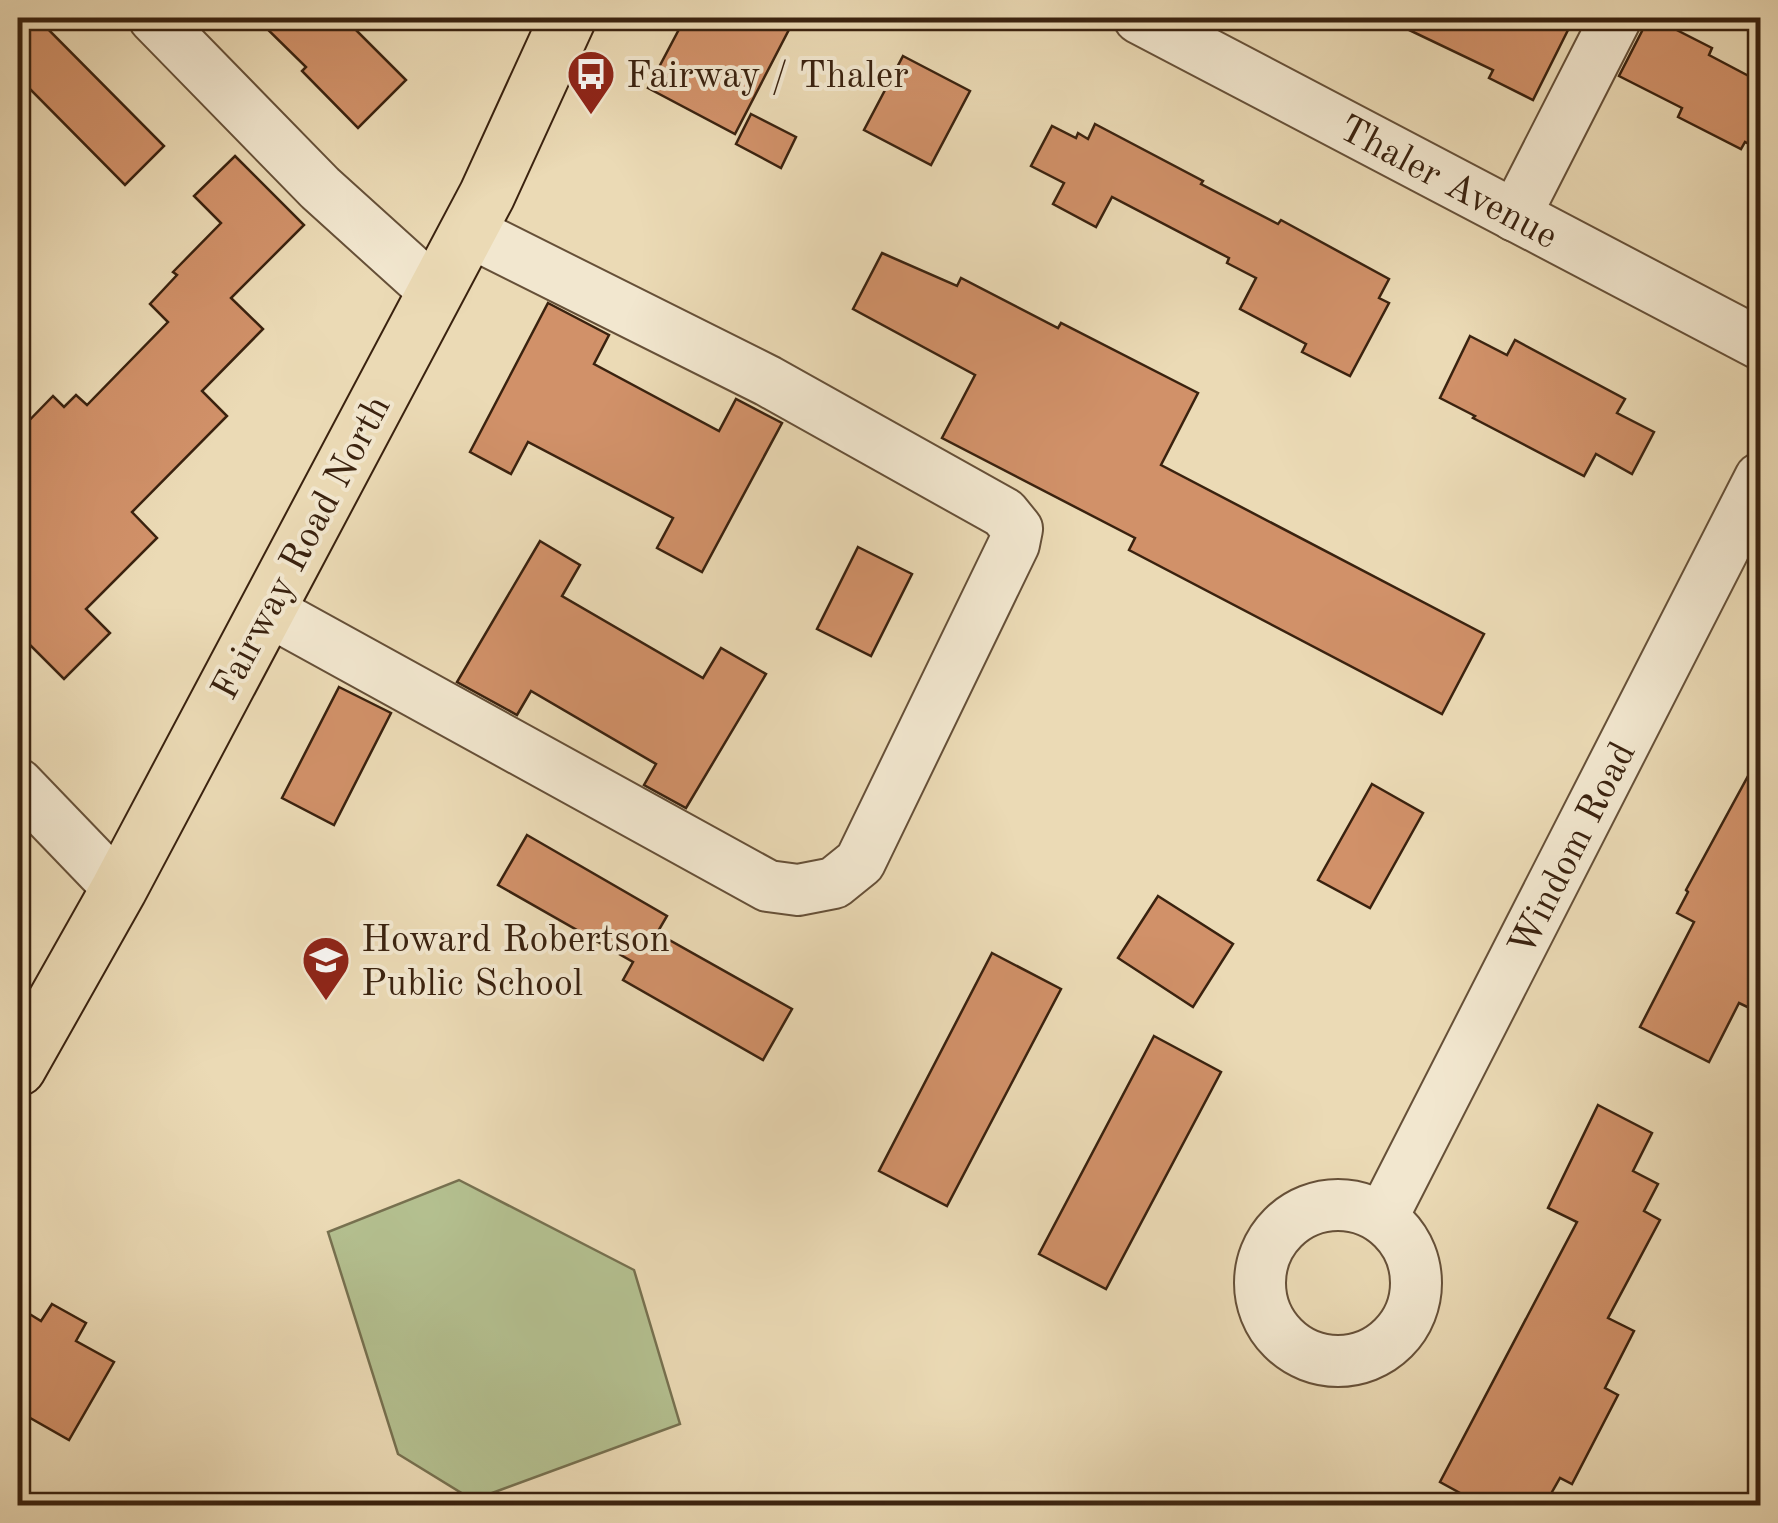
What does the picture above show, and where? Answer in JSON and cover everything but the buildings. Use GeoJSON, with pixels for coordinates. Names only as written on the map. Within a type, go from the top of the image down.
{"type":"FeatureCollection","features":[{"type":"Feature","properties":{"kind":"main road","name":"Fairway Road North"},"geometry":{"type":"LineString","coordinates":[[18,1068],[119,889],[468,231],[568,18]]}},
{"type":"Feature","properties":{"kind":"street"},"geometry":{"type":"LineString","coordinates":[[154,18],[320,188],[435,292]]}},
{"type":"Feature","properties":{"kind":"street","name":"Thaler Avenue"},"geometry":{"type":"LineString","coordinates":[[1139,18],[1760,344]]}},
{"type":"Feature","properties":{"kind":"street"},"geometry":{"type":"LineString","coordinates":[[1515,216],[1616,18]]}},
{"type":"Feature","properties":{"kind":"street"},"geometry":{"type":"LineString","coordinates":[[267,610],[768,886],[798,890],[834,883],[860,862],[1014,544],[1016,529],[1004,514],[768,382],[468,231]]}},
{"type":"Feature","properties":{"kind":"street","name":"Windom Road"},"geometry":{"type":"LineString","coordinates":[[1382,1218],[1760,478]]}},
{"type":"Feature","properties":{"kind":"street"},"geometry":{"type":"LineString","coordinates":[[18,784],[119,889]]}},
{"type":"Feature","properties":{"kind":"green space"},"geometry":{"type":"Polygon","coordinates":[[[459,1180],[634,1270],[680,1424],[473,1500],[398,1454],[328,1232],[459,1180]]]}},
{"type":"Feature","properties":{"kind":"place","name":"Fairway / Thaler"},"geometry":{"type":"Point","coordinates":[591,116]}},
{"type":"Feature","properties":{"kind":"place","name":"Howard Robertson Public School"},"geometry":{"type":"Point","coordinates":[326,1002]}}]}
